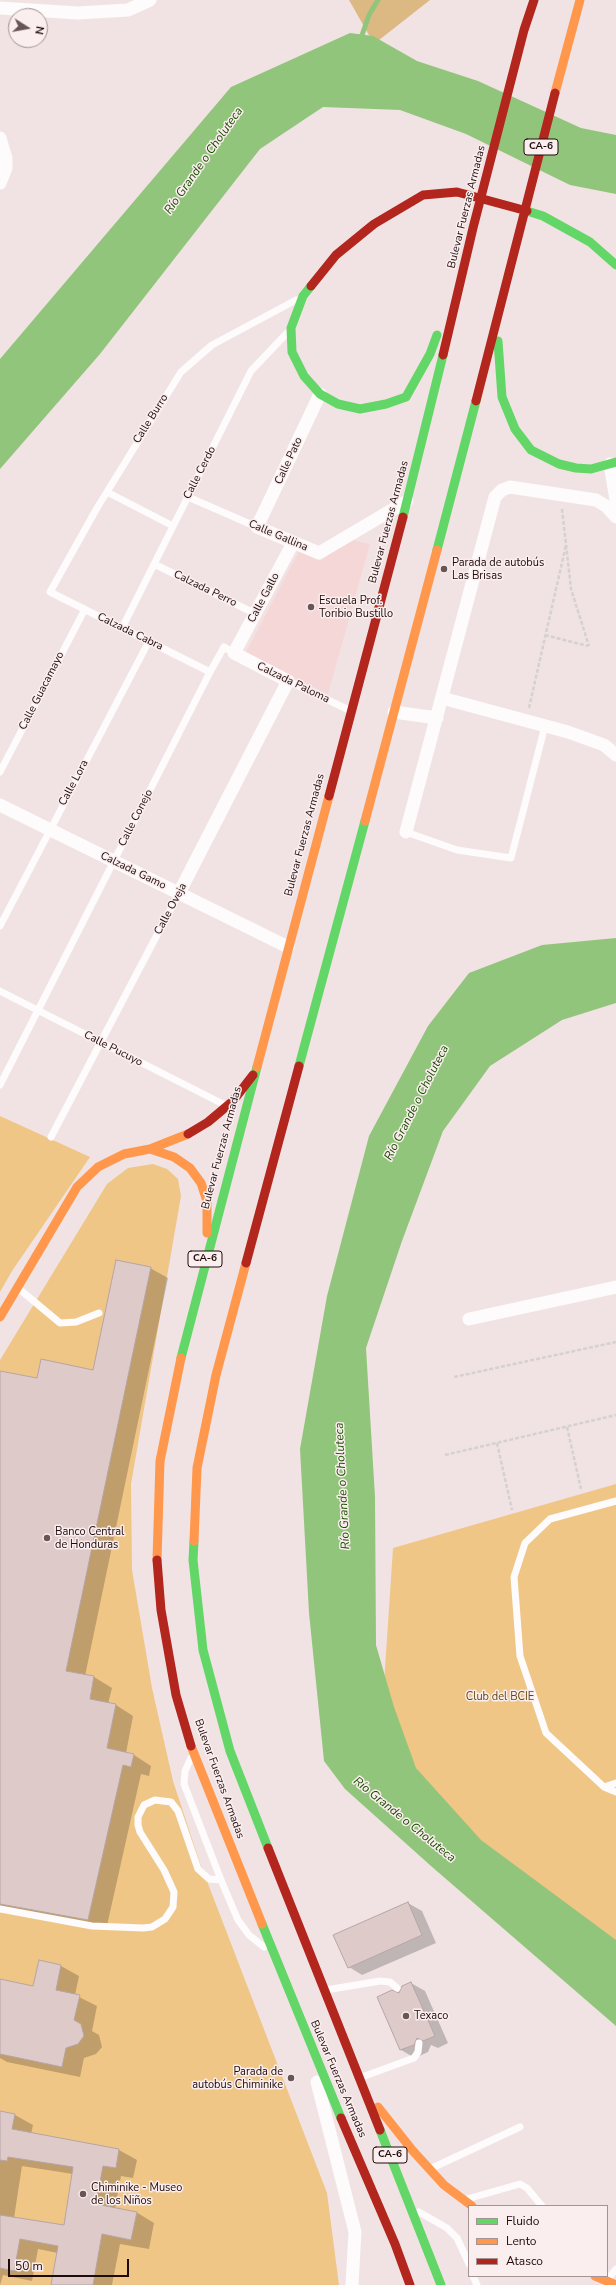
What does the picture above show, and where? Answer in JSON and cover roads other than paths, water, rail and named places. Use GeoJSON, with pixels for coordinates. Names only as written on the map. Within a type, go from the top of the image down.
{"type":"FeatureCollection","features":[{"type":"Feature","properties":{"kind":"main road","name":"Bulevar Fuerzas Armadas"},"geometry":{"type":"LineString","coordinates":[[410,2285],[395,2244],[304,2030],[193,1752],[176,1695],[161,1610],[156,1554],[160,1461],[178,1369],[205,1261],[407,501],[473,228],[524,30],[534,0]]}},
{"type":"Feature","properties":{"kind":"main road","name":"Bulevar Fuerzas Armadas"},"geometry":{"type":"LineString","coordinates":[[441,2285],[230,1751],[203,1650],[193,1560],[197,1468],[216,1375],[394,712],[516,250],[567,44],[580,0]]}},
{"type":"Feature","properties":{"kind":"main road"},"geometry":{"type":"LineString","coordinates":[[571,30],[587,10]]}},
{"type":"Feature","properties":{"kind":"main road"},"geometry":{"type":"LineString","coordinates":[[473,228],[430,354],[406,397],[386,404],[360,409],[338,404],[320,394],[304,376],[292,352],[291,328],[303,296],[336,255],[374,224],[423,195],[457,192],[543,216],[590,242],[616,265]]}},
{"type":"Feature","properties":{"kind":"main road"},"geometry":{"type":"LineString","coordinates":[[496,323],[502,397],[515,430],[532,450],[559,464],[591,469],[613,463]]}},
{"type":"Feature","properties":{"kind":"main road"},"geometry":{"type":"LineString","coordinates":[[0,1317],[77,1187],[105,1164],[124,1154],[150,1149],[180,1138],[208,1122],[227,1106],[253,1076]]}},
{"type":"Feature","properties":{"kind":"main road"},"geometry":{"type":"LineString","coordinates":[[150,1149],[174,1157],[190,1168],[201,1183],[207,1200],[209,1218],[205,1261]]}},
{"type":"Feature","properties":{"kind":"main road"},"geometry":{"type":"LineString","coordinates":[[363,2087],[444,2185],[471,2205]]}},
{"type":"Feature","properties":{"kind":"main road"},"geometry":{"type":"LineString","coordinates":[[597,2277],[616,2285]]}},
{"type":"Feature","properties":{"kind":"street"},"geometry":{"type":"LineString","coordinates":[[0,8],[78,13],[128,10],[150,0]]}},
{"type":"Feature","properties":{"kind":"street"},"geometry":{"type":"LineString","coordinates":[[0,138],[6,158],[6,168],[0,183]]}},
{"type":"Feature","properties":{"kind":"street","name":"Calle Pato"},"geometry":{"type":"LineString","coordinates":[[257,527],[320,394]]}},
{"type":"Feature","properties":{"kind":"street"},"geometry":{"type":"LineString","coordinates":[[613,463],[616,500]]}},
{"type":"Feature","properties":{"kind":"street"},"geometry":{"type":"LineString","coordinates":[[406,832],[495,497],[502,490],[510,487],[596,500],[606,506],[616,517]]}},
{"type":"Feature","properties":{"kind":"street","name":"Calle Gallina"},"geometry":{"type":"LineString","coordinates":[[257,527],[319,553],[407,501]]}},
{"type":"Feature","properties":{"kind":"street","name":"Calle Gallo"},"geometry":{"type":"LineString","coordinates":[[234,653],[293,543]]}},
{"type":"Feature","properties":{"kind":"street","name":"Calzada Paloma"},"geometry":{"type":"LineString","coordinates":[[234,653],[288,681]]}},
{"type":"Feature","properties":{"kind":"street","name":"Calle Oveja"},"geometry":{"type":"LineString","coordinates":[[179,894],[288,681]]}},
{"type":"Feature","properties":{"kind":"street"},"geometry":{"type":"LineString","coordinates":[[442,698],[545,726],[604,746],[616,755]]}},
{"type":"Feature","properties":{"kind":"street"},"geometry":{"type":"LineString","coordinates":[[394,712],[437,718]]}},
{"type":"Feature","properties":{"kind":"street","name":"Calzada Gamo"},"geometry":{"type":"LineString","coordinates":[[0,805],[288,947]]}},
{"type":"Feature","properties":{"kind":"street"},"geometry":{"type":"LineString","coordinates":[[469,1319],[616,1287]]}},
{"type":"Feature","properties":{"kind":"street"},"geometry":{"type":"LineString","coordinates":[[304,2030],[355,2232],[352,2285]]}},
{"type":"Feature","properties":{"kind":"lane","name":"Calle Burro"},"geometry":{"type":"LineString","coordinates":[[50,592],[107,492],[181,372],[212,345],[303,296]]}},
{"type":"Feature","properties":{"kind":"lane","name":"Calle Cerdo"},"geometry":{"type":"LineString","coordinates":[[122,628],[251,371],[291,328]]}},
{"type":"Feature","properties":{"kind":"lane"},"geometry":{"type":"LineString","coordinates":[[107,492],[173,526]]}},
{"type":"Feature","properties":{"kind":"lane","name":"Calle Gallina"},"geometry":{"type":"LineString","coordinates":[[188,497],[257,527]]}},
{"type":"Feature","properties":{"kind":"lane","name":"Calzada Perro"},"geometry":{"type":"LineString","coordinates":[[154,564],[256,614]]}},
{"type":"Feature","properties":{"kind":"lane","name":"Calzada Cabra"},"geometry":{"type":"LineString","coordinates":[[50,592],[210,672]]}},
{"type":"Feature","properties":{"kind":"lane","name":"Calle Guacamayo"},"geometry":{"type":"LineString","coordinates":[[0,772],[85,609]]}},
{"type":"Feature","properties":{"kind":"lane","name":"Calle Lora"},"geometry":{"type":"LineString","coordinates":[[0,926],[149,641]]}},
{"type":"Feature","properties":{"kind":"lane","name":"Calle Conejo"},"geometry":{"type":"LineString","coordinates":[[0,1085],[210,672],[224,647],[234,653]]}},
{"type":"Feature","properties":{"kind":"lane","name":"Calzada Paloma"},"geometry":{"type":"LineString","coordinates":[[288,681],[351,711]]}},
{"type":"Feature","properties":{"kind":"lane"},"geometry":{"type":"LineString","coordinates":[[406,832],[457,850],[512,858],[545,726]]}},
{"type":"Feature","properties":{"kind":"lane","name":"Calle Oveja"},"geometry":{"type":"LineString","coordinates":[[51,1137],[179,894]]}},
{"type":"Feature","properties":{"kind":"lane","name":"Calle Pucuyo"},"geometry":{"type":"LineString","coordinates":[[0,991],[227,1106]]}},
{"type":"Feature","properties":{"kind":"lane"},"geometry":{"type":"LineString","coordinates":[[17,1287],[60,1323],[76,1322],[99,1313]]}},
{"type":"Feature","properties":{"kind":"lane"},"geometry":{"type":"LineString","coordinates":[[616,1501],[550,1518],[525,1543],[514,1577],[520,1656],[546,1733],[604,1787],[616,1792]]}},
{"type":"Feature","properties":{"kind":"lane"},"geometry":{"type":"LineString","coordinates":[[193,1752],[184,1771],[184,1784],[221,1880],[238,1920],[249,1935],[274,1956]]}},
{"type":"Feature","properties":{"kind":"lane"},"geometry":{"type":"LineString","coordinates":[[604,1787],[616,1783]]}},
{"type":"Feature","properties":{"kind":"lane"},"geometry":{"type":"LineString","coordinates":[[0,1909],[92,1926],[143,1928],[152,1927],[165,1920],[173,1908],[174,1892],[164,1870],[140,1832],[138,1825],[138,1817],[144,1804],[155,1800],[171,1802],[178,1811],[198,1869],[209,1879],[221,1880]]}},
{"type":"Feature","properties":{"kind":"lane"},"geometry":{"type":"LineString","coordinates":[[324,1990],[380,1981],[390,1982],[397,1988]]}},
{"type":"Feature","properties":{"kind":"lane"},"geometry":{"type":"LineString","coordinates":[[360,2078],[414,2058],[418,2052],[419,2043]]}},
{"type":"Feature","properties":{"kind":"lane"},"geometry":{"type":"LineString","coordinates":[[430,2169],[520,2127]]}},
{"type":"Feature","properties":{"kind":"lane"},"geometry":{"type":"LineString","coordinates":[[464,2200],[520,2184],[527,2188],[541,2205]]}},
{"type":"Feature","properties":{"kind":"lane"},"geometry":{"type":"LineString","coordinates":[[411,2207],[447,2228],[457,2238],[468,2262]]}},
{"type":"Feature","properties":{"kind":"lane"},"geometry":{"type":"LineString","coordinates":[[606,2281],[616,2269]]}},
{"type":"Feature","properties":{"kind":"water","name":"Río Grande o Choluteca"},"geometry":{"type":"Polygon","coordinates":[[[350,33],[373,36],[417,61],[478,81],[581,128],[616,135],[616,194],[570,185],[466,134],[400,110],[323,107],[260,149],[100,354],[0,469],[0,359],[231,87],[350,33]]]}},
{"type":"Feature","properties":{"kind":"water","name":"Río Grande o Choluteca"},"geometry":{"type":"Polygon","coordinates":[[[616,938],[616,1003],[562,1020],[490,1066],[443,1131],[402,1241],[366,1348],[375,1497],[376,1645],[394,1707],[416,1768],[481,1840],[616,1940],[616,2026],[431,1866],[345,1789],[324,1761],[309,1613],[300,1449],[327,1296],[369,1136],[428,1026],[469,973],[542,945],[616,938]]]}},
{"type":"Feature","properties":{"kind":"waterway"},"geometry":{"type":"LineString","coordinates":[[360,41],[369,15],[378,0]]}},
{"type":"Feature","properties":{"kind":"place","name":"Parada de autobús Las Brisas"},"geometry":{"type":"Point","coordinates":[444,569]}},
{"type":"Feature","properties":{"kind":"place","name":"Escuela Prof. Toribio Bustillo"},"geometry":{"type":"Point","coordinates":[311,607]}},
{"type":"Feature","properties":{"kind":"place","name":"Banco Central de Honduras"},"geometry":{"type":"Point","coordinates":[47,1538]}},
{"type":"Feature","properties":{"kind":"place","name":"Texaco"},"geometry":{"type":"Point","coordinates":[406,2016]}},
{"type":"Feature","properties":{"kind":"place","name":"Parada de autobús Chiminike"},"geometry":{"type":"Point","coordinates":[291,2078]}},
{"type":"Feature","properties":{"kind":"place","name":"Chiminike - Museo de los Niños"},"geometry":{"type":"Point","coordinates":[83,2194]}},
{"type":"Feature","properties":{"kind":"park label","name":"Club del BCIE"},"geometry":{"type":"Point","coordinates":[500,1697]}}]}
